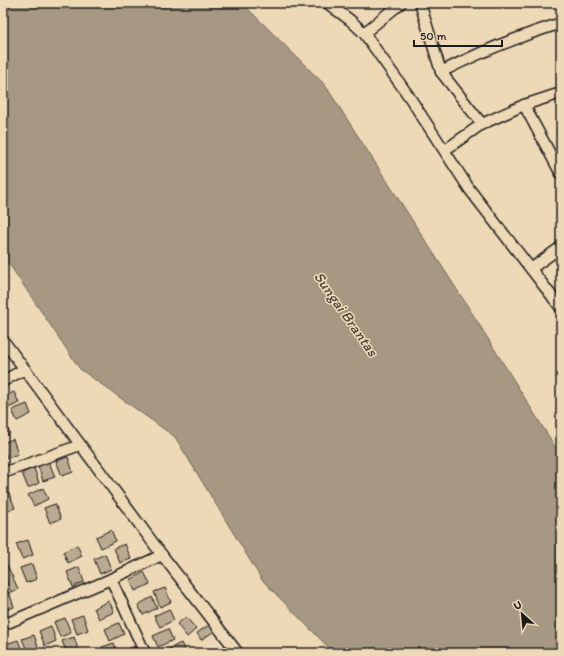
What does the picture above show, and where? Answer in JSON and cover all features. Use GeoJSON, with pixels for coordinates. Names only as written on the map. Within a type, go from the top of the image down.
{"type":"FeatureCollection","features":[{"type":"Feature","properties":{"kind":"street"},"geometry":{"type":"LineString","coordinates":[[327,3],[350,20],[364,34],[445,150],[470,190],[532,268],[561,308]]}},
{"type":"Feature","properties":{"kind":"street"},"geometry":{"type":"LineString","coordinates":[[364,34],[401,3]]}},
{"type":"Feature","properties":{"kind":"street"},"geometry":{"type":"LineString","coordinates":[[420,3],[441,72],[482,124]]}},
{"type":"Feature","properties":{"kind":"street"},"geometry":{"type":"LineString","coordinates":[[441,72],[467,58],[532,32],[561,23]]}},
{"type":"Feature","properties":{"kind":"street"},"geometry":{"type":"LineString","coordinates":[[445,150],[482,124],[561,92]]}},
{"type":"Feature","properties":{"kind":"street"},"geometry":{"type":"LineString","coordinates":[[524,106],[561,174]]}},
{"type":"Feature","properties":{"kind":"street"},"geometry":{"type":"LineString","coordinates":[[532,268],[561,248]]}},
{"type":"Feature","properties":{"kind":"street"},"geometry":{"type":"LineString","coordinates":[[3,340],[80,445],[238,653]]}},
{"type":"Feature","properties":{"kind":"street"},"geometry":{"type":"LineString","coordinates":[[3,381],[25,369]]}},
{"type":"Feature","properties":{"kind":"street"},"geometry":{"type":"LineString","coordinates":[[3,473],[80,445]]}},
{"type":"Feature","properties":{"kind":"street"},"geometry":{"type":"LineString","coordinates":[[3,625],[111,579],[162,554]]}},
{"type":"Feature","properties":{"kind":"street"},"geometry":{"type":"LineString","coordinates":[[111,579],[145,653]]}},
{"type":"Feature","properties":{"kind":"water","name":"Sungai Brantas"},"geometry":{"type":"Polygon","coordinates":[[[3,3],[242,3],[325,85],[472,313],[557,450],[561,459],[561,653],[334,653],[262,580],[175,437],[80,369],[3,255],[3,3]]]}},
{"type":"Feature","properties":{"kind":"building"},"geometry":{"type":"Polygon","coordinates":[[[14,392],[19,403],[4,410],[3,397],[14,392]]]}},
{"type":"Feature","properties":{"kind":"building"},"geometry":{"type":"Polygon","coordinates":[[[27,404],[31,414],[17,421],[12,410],[27,404]]]}},
{"type":"Feature","properties":{"kind":"building"},"geometry":{"type":"Polygon","coordinates":[[[3,419],[10,434],[3,436],[3,419]]]}},
{"type":"Feature","properties":{"kind":"building"},"geometry":{"type":"Polygon","coordinates":[[[13,439],[18,454],[7,458],[3,449],[3,443],[13,439]]]}},
{"type":"Feature","properties":{"kind":"building"},"geometry":{"type":"Polygon","coordinates":[[[68,457],[73,472],[62,476],[56,461],[68,457]]]}},
{"type":"Feature","properties":{"kind":"building"},"geometry":{"type":"Polygon","coordinates":[[[49,462],[55,477],[43,481],[38,466],[49,462]]]}},
{"type":"Feature","properties":{"kind":"building"},"geometry":{"type":"Polygon","coordinates":[[[34,468],[39,483],[28,488],[22,473],[34,468]]]}},
{"type":"Feature","properties":{"kind":"building"},"geometry":{"type":"Polygon","coordinates":[[[43,488],[48,499],[34,506],[28,495],[43,488]]]}},
{"type":"Feature","properties":{"kind":"building"},"geometry":{"type":"Polygon","coordinates":[[[9,493],[15,508],[4,512],[3,496],[9,493]]]}},
{"type":"Feature","properties":{"kind":"building"},"geometry":{"type":"Polygon","coordinates":[[[55,504],[61,519],[50,523],[44,508],[55,504]]]}},
{"type":"Feature","properties":{"kind":"building"},"geometry":{"type":"Polygon","coordinates":[[[111,530],[116,541],[101,548],[96,537],[111,530]]]}},
{"type":"Feature","properties":{"kind":"building"},"geometry":{"type":"Polygon","coordinates":[[[28,540],[33,555],[22,559],[16,544],[28,540]]]}},
{"type":"Feature","properties":{"kind":"building"},"geometry":{"type":"Polygon","coordinates":[[[125,544],[131,559],[120,563],[114,548],[125,544]]]}},
{"type":"Feature","properties":{"kind":"building"},"geometry":{"type":"Polygon","coordinates":[[[77,545],[82,556],[68,563],[63,552],[77,545]]]}},
{"type":"Feature","properties":{"kind":"building"},"geometry":{"type":"Polygon","coordinates":[[[105,554],[111,569],[100,574],[94,559],[105,554]]]}},
{"type":"Feature","properties":{"kind":"building"},"geometry":{"type":"Polygon","coordinates":[[[3,556],[18,589],[11,592],[3,574],[3,556]]]}},
{"type":"Feature","properties":{"kind":"building"},"geometry":{"type":"Polygon","coordinates":[[[32,564],[37,579],[26,583],[20,568],[32,564]]]}},
{"type":"Feature","properties":{"kind":"building"},"geometry":{"type":"Polygon","coordinates":[[[79,567],[84,582],[73,587],[67,572],[79,567]]]}},
{"type":"Feature","properties":{"kind":"building"},"geometry":{"type":"Polygon","coordinates":[[[144,572],[150,584],[135,591],[130,580],[144,572]]]}},
{"type":"Feature","properties":{"kind":"building"},"geometry":{"type":"Polygon","coordinates":[[[165,588],[171,602],[160,607],[154,592],[165,588]]]}},
{"type":"Feature","properties":{"kind":"building"},"geometry":{"type":"Polygon","coordinates":[[[9,592],[14,607],[3,611],[3,594],[9,592]]]}},
{"type":"Feature","properties":{"kind":"building"},"geometry":{"type":"Polygon","coordinates":[[[152,597],[157,608],[143,615],[138,605],[152,597]]]}},
{"type":"Feature","properties":{"kind":"building"},"geometry":{"type":"Polygon","coordinates":[[[109,601],[114,612],[99,619],[94,608],[109,601]]]}},
{"type":"Feature","properties":{"kind":"building"},"geometry":{"type":"Polygon","coordinates":[[[169,609],[174,620],[160,627],[154,616],[169,609]]]}},
{"type":"Feature","properties":{"kind":"building"},"geometry":{"type":"Polygon","coordinates":[[[83,615],[88,630],[77,634],[71,619],[83,615]]]}},
{"type":"Feature","properties":{"kind":"building"},"geometry":{"type":"Polygon","coordinates":[[[186,617],[196,629],[187,637],[177,624],[186,617]]]}},
{"type":"Feature","properties":{"kind":"building"},"geometry":{"type":"Polygon","coordinates":[[[65,618],[71,633],[60,637],[54,622],[65,618]]]}},
{"type":"Feature","properties":{"kind":"building"},"geometry":{"type":"Polygon","coordinates":[[[119,623],[124,634],[110,641],[105,629],[119,623]]]}},
{"type":"Feature","properties":{"kind":"building"},"geometry":{"type":"Polygon","coordinates":[[[212,623],[216,630],[201,640],[197,633],[212,623]]]}},
{"type":"Feature","properties":{"kind":"building"},"geometry":{"type":"Polygon","coordinates":[[[51,626],[56,641],[45,646],[39,631],[51,626]]]}},
{"type":"Feature","properties":{"kind":"building"},"geometry":{"type":"Polygon","coordinates":[[[168,629],[173,640],[158,647],[153,636],[168,629]]]}},
{"type":"Feature","properties":{"kind":"building"},"geometry":{"type":"Polygon","coordinates":[[[34,635],[39,650],[28,653],[22,639],[34,635]]]}},
{"type":"Feature","properties":{"kind":"building"},"geometry":{"type":"Polygon","coordinates":[[[74,637],[79,652],[67,653],[62,641],[74,637]]]}},
{"type":"Feature","properties":{"kind":"building"},"geometry":{"type":"Polygon","coordinates":[[[18,640],[23,653],[10,653],[6,644],[18,640]]]}},
{"type":"Feature","properties":{"kind":"building"},"geometry":{"type":"Polygon","coordinates":[[[114,643],[117,653],[105,653],[102,647],[114,643]]]}},
{"type":"Feature","properties":{"kind":"building"},"geometry":{"type":"Polygon","coordinates":[[[181,643],[186,653],[168,653],[167,650],[181,643]]]}},
{"type":"Feature","properties":{"kind":"building"},"geometry":{"type":"Polygon","coordinates":[[[134,646],[137,653],[120,653],[134,646]]]}}]}
